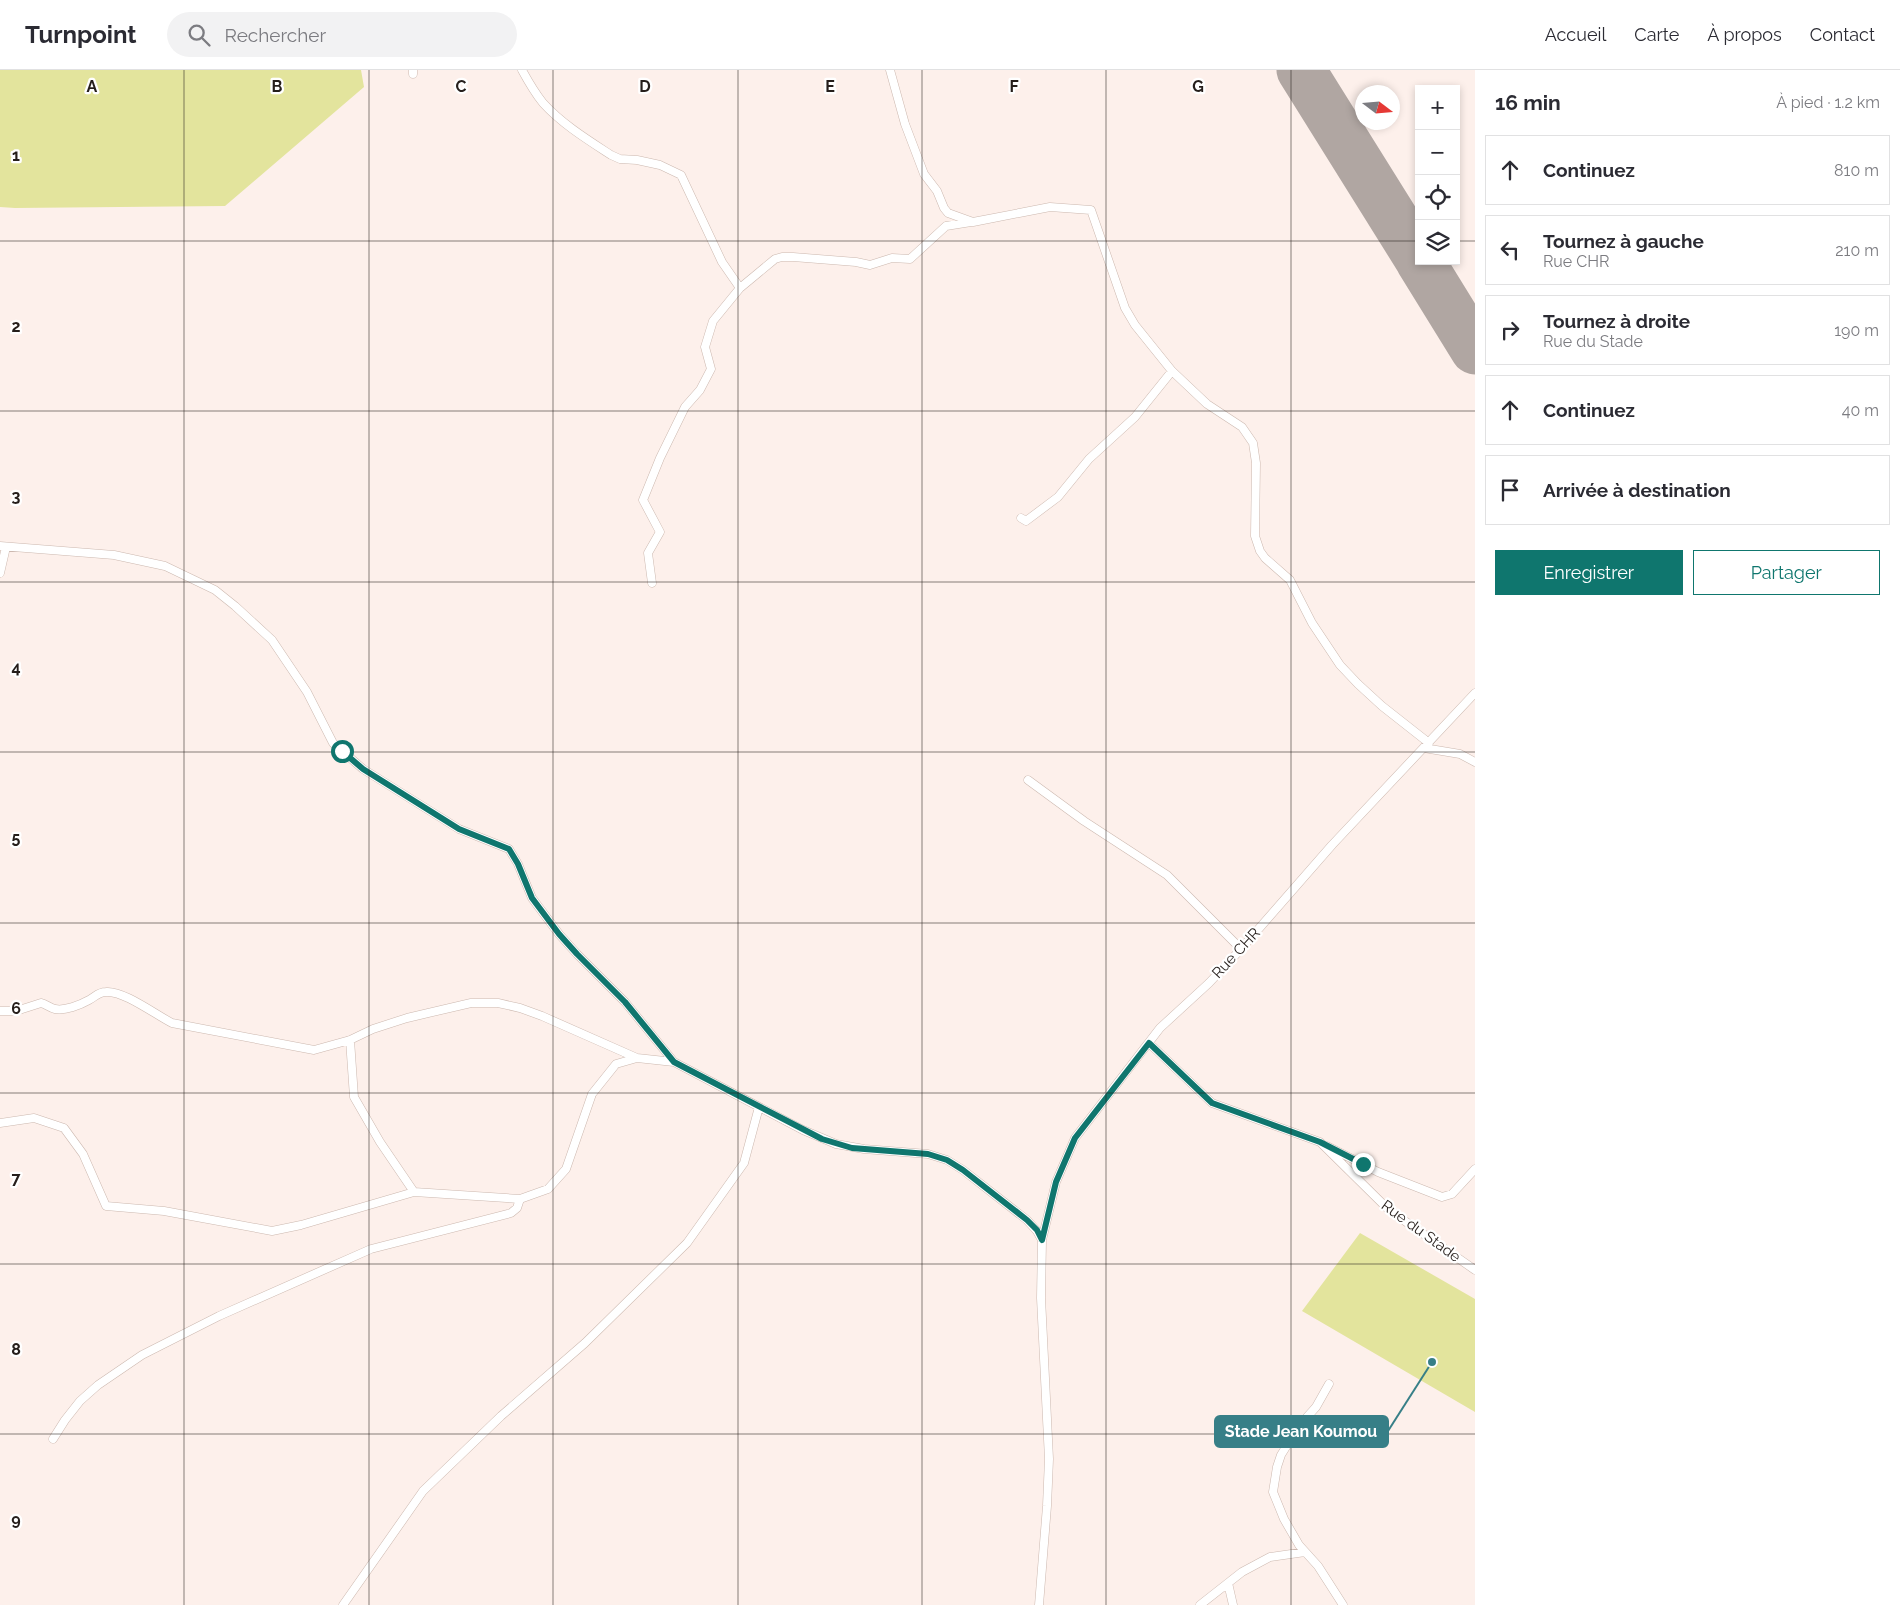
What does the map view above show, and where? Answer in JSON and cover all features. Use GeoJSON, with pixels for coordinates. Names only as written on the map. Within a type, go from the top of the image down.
{"type":"FeatureCollection","features":[{"type":"Feature","properties":{"kind":"street"},"geometry":{"type":"LineString","coordinates":[[522,70],[545,105],[560,119],[611,155],[620,159],[660,164],[681,175],[722,262],[740,288]]}},
{"type":"Feature","properties":{"kind":"street"},"geometry":{"type":"LineString","coordinates":[[890,70],[905,124],[924,174],[948,212],[973,222]]}},
{"type":"Feature","properties":{"kind":"street"},"geometry":{"type":"LineString","coordinates":[[652,583],[648,553],[660,532],[643,500],[660,458],[685,407],[700,390],[711,369],[706,347],[713,321],[740,288],[770,262],[782,257],[856,262],[870,265],[892,258],[910,259],[946,226],[1050,207],[1091,210],[1125,308],[1135,325],[1172,371],[1207,404],[1242,427],[1253,443],[1256,463],[1256,536],[1260,552],[1264,558],[1290,580],[1312,623],[1340,665],[1376,701],[1426,746],[1460,754],[1475,762]]}},
{"type":"Feature","properties":{"kind":"street"},"geometry":{"type":"LineString","coordinates":[[1021,518],[1026,521],[1058,497],[1089,459],[1134,416],[1172,371]]}},
{"type":"Feature","properties":{"kind":"street"},"geometry":{"type":"LineString","coordinates":[[0,573],[3,546],[131,558],[165,566],[216,590],[272,640],[306,692],[333,743],[351,759],[363,769],[459,829],[509,849],[518,864],[532,898],[559,934],[625,1002],[674,1062]]}},
{"type":"Feature","properties":{"kind":"street","name":"Rue CHR"},"geometry":{"type":"LineString","coordinates":[[1039,1605],[1048,1506],[1049,1459],[1041,1298],[1042,1240],[1056,1182],[1075,1138],[1160,1028],[1209,983],[1242,948],[1332,845],[1475,693]]}},
{"type":"Feature","properties":{"kind":"street"},"geometry":{"type":"LineString","coordinates":[[1028,780],[1084,821],[1167,875],[1242,948]]}},
{"type":"Feature","properties":{"kind":"street"},"geometry":{"type":"LineString","coordinates":[[0,1010],[16,1011],[41,1003],[56,1009],[62,1009],[88,1001],[99,993],[111,992],[131,999],[172,1023],[314,1050],[350,1040],[373,1029],[407,1018],[471,1003],[492,1002],[520,1008],[637,1058],[674,1062],[803,1130],[836,1144],[864,1149],[928,1154],[947,1160],[963,1170],[1027,1220],[1037,1230],[1042,1240]]}},
{"type":"Feature","properties":{"kind":"street"},"geometry":{"type":"LineString","coordinates":[[350,1040],[354,1097],[380,1142],[414,1192]]}},
{"type":"Feature","properties":{"kind":"street","name":"Rue du Stade"},"geometry":{"type":"LineString","coordinates":[[1149,1043],[1212,1103],[1320,1142],[1389,1210],[1475,1270]]}},
{"type":"Feature","properties":{"kind":"street"},"geometry":{"type":"LineString","coordinates":[[0,1123],[34,1118],[64,1128],[83,1154],[106,1206],[164,1211],[272,1231],[301,1225],[414,1192],[520,1199],[548,1189],[566,1169],[592,1094],[616,1064],[637,1058]]}},
{"type":"Feature","properties":{"kind":"street"},"geometry":{"type":"LineString","coordinates":[[343,1605],[423,1490],[500,1416],[585,1343],[687,1243],[744,1163],[759,1107]]}},
{"type":"Feature","properties":{"kind":"street"},"geometry":{"type":"LineString","coordinates":[[1320,1142],[1378,1172],[1442,1197],[1452,1194],[1475,1169]]}},
{"type":"Feature","properties":{"kind":"street"},"geometry":{"type":"LineString","coordinates":[[53,1439],[80,1401],[98,1385],[142,1355],[159,1346],[219,1316],[371,1249],[511,1213],[517,1208],[520,1199]]}},
{"type":"Feature","properties":{"kind":"street"},"geometry":{"type":"LineString","coordinates":[[1297,1549],[1278,1507],[1273,1492],[1273,1485],[1281,1455],[1299,1426],[1316,1407],[1329,1384]]}},
{"type":"Feature","properties":{"kind":"street"},"geometry":{"type":"LineString","coordinates":[[1200,1605],[1242,1572],[1270,1557],[1297,1549],[1305,1552],[1318,1566],[1343,1605]]}},
{"type":"Feature","properties":{"kind":"street"},"geometry":{"type":"LineString","coordinates":[[1228,1583],[1233,1605]]}},
{"type":"Feature","properties":{"kind":"green space"},"geometry":{"type":"Polygon","coordinates":[[[0,70],[361,70],[364,87],[225,206],[15,208],[0,207],[0,70]]]}},
{"type":"Feature","properties":{"kind":"green space"},"geometry":{"type":"Polygon","coordinates":[[[1360,1233],[1475,1299],[1475,1412],[1302,1311],[1360,1233]]]}},
{"type":"Feature","properties":{"kind":"runway"},"geometry":{"type":"LineString","coordinates":[[1301,70],[1415,253]]}},
{"type":"Feature","properties":{"kind":"runway"},"geometry":{"type":"LineString","coordinates":[[1422,265],[1475,350]]}},
{"type":"Feature","properties":{"kind":"place","name":"Stade Jean Koumou"},"geometry":{"type":"Point","coordinates":[1432,1362]}},
{"type":"Feature","properties":{"kind":"route"},"geometry":{"type":"LineString","coordinates":[[342,751],[363,769],[459,829],[509,849],[518,864],[532,898],[559,934],[625,1002],[674,1062],[822,1139],[852,1148],[928,1154],[947,1160],[963,1170],[1027,1220],[1037,1230],[1042,1240],[1056,1182],[1075,1138],[1149,1043],[1212,1103],[1320,1142],[1363,1164]]}}]}
